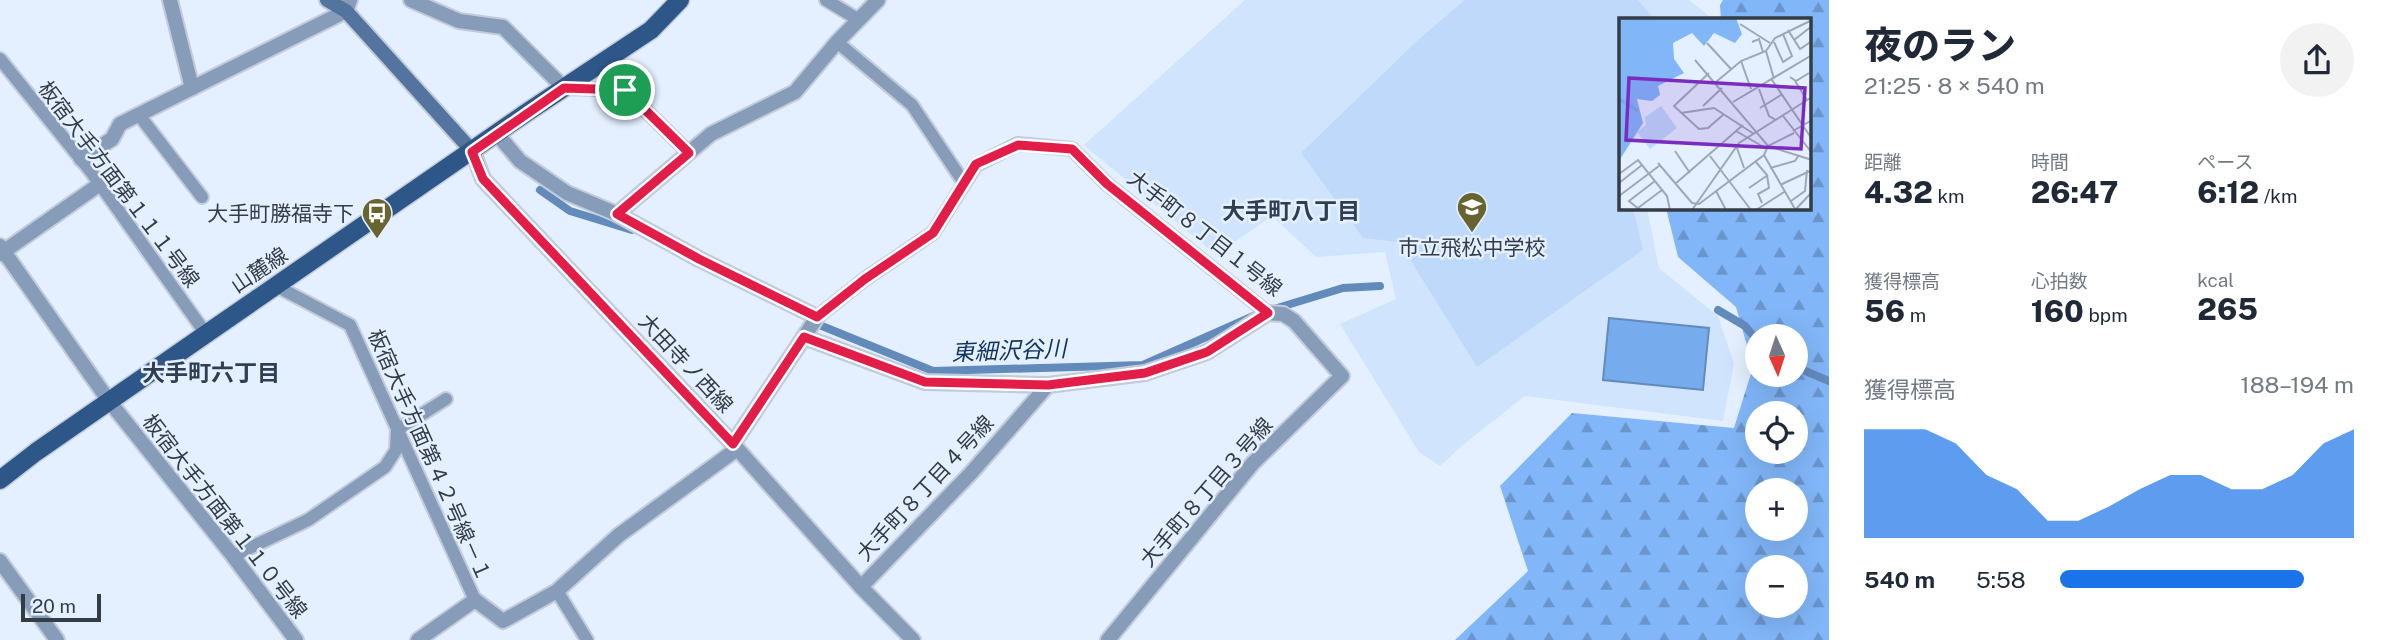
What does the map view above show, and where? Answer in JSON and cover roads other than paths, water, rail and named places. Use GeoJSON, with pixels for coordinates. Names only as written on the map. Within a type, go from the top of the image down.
{"type":"FeatureCollection","features":[{"type":"Feature","properties":{"kind":"main road","name":"山麓線"},"geometry":{"type":"LineString","coordinates":[[0,480],[109,401],[651,30],[680,0]]}},
{"type":"Feature","properties":{"kind":"street"},"geometry":{"type":"LineString","coordinates":[[170,0],[191,88]]}},
{"type":"Feature","properties":{"kind":"street"},"geometry":{"type":"LineString","coordinates":[[327,0],[348,5],[472,152]]}},
{"type":"Feature","properties":{"kind":"street"},"geometry":{"type":"LineString","coordinates":[[411,0],[459,21],[503,27],[564,88]]}},
{"type":"Feature","properties":{"kind":"street"},"geometry":{"type":"LineString","coordinates":[[617,214],[711,134],[795,92],[837,42],[878,0]]}},
{"type":"Feature","properties":{"kind":"street"},"geometry":{"type":"LineString","coordinates":[[81,159],[111,139],[120,124],[348,5]]}},
{"type":"Feature","properties":{"kind":"street"},"geometry":{"type":"LineString","coordinates":[[418,640],[475,600],[503,621],[557,591],[619,535],[735,447],[817,318],[617,214],[567,193],[520,161],[497,134]]}},
{"type":"Feature","properties":{"kind":"street","name":"大田寺ノ西線"},"geometry":{"type":"LineString","coordinates":[[472,152],[483,179],[735,447],[860,587],[913,640]]}},
{"type":"Feature","properties":{"kind":"street"},"geometry":{"type":"LineString","coordinates":[[1,251],[100,184]]}},
{"type":"Feature","properties":{"kind":"street","name":"板宿大手方面第１１０号線"},"geometry":{"type":"LineString","coordinates":[[1,251],[109,401],[233,556],[296,640]]}},
{"type":"Feature","properties":{"kind":"street"},"geometry":{"type":"LineString","coordinates":[[805,336],[925,382],[1048,385],[1145,373],[1207,352],[1268,313]]}},
{"type":"Feature","properties":{"kind":"street","name":"大手町８丁目１号線"},"geometry":{"type":"LineString","coordinates":[[1268,313],[1283,314],[1294,321],[1342,376]]}},
{"type":"Feature","properties":{"kind":"street","name":"大手町８丁目３号線"},"geometry":{"type":"LineString","coordinates":[[1108,640],[1253,463],[1342,376]]}},
{"type":"Feature","properties":{"kind":"street","name":"大手町８丁目４号線"},"geometry":{"type":"LineString","coordinates":[[860,587],[971,473],[1048,385]]}},
{"type":"Feature","properties":{"kind":"street"},"geometry":{"type":"LineString","coordinates":[[0,561],[57,640]]}},
{"type":"Feature","properties":{"kind":"lane"},"geometry":{"type":"LineString","coordinates":[[826,0],[859,20]]}},
{"type":"Feature","properties":{"kind":"lane"},"geometry":{"type":"LineString","coordinates":[[817,318],[865,279],[933,233],[964,183],[912,105],[837,42]]}},
{"type":"Feature","properties":{"kind":"lane","name":"板宿大手方面第１１１号線"},"geometry":{"type":"LineString","coordinates":[[0,59],[100,184],[206,334]]}},
{"type":"Feature","properties":{"kind":"lane"},"geometry":{"type":"LineString","coordinates":[[564,88],[625,90],[689,153]]}},
{"type":"Feature","properties":{"kind":"lane"},"geometry":{"type":"LineString","coordinates":[[139,115],[202,197]]}},
{"type":"Feature","properties":{"kind":"lane","name":"大手町８丁目１号線"},"geometry":{"type":"LineString","coordinates":[[964,183],[976,164],[1018,145],[1072,149],[1107,184],[1268,313]]}},
{"type":"Feature","properties":{"kind":"lane","name":"板宿大手方面第４２号線－１"},"geometry":{"type":"LineString","coordinates":[[276,286],[350,325],[475,600]]}},
{"type":"Feature","properties":{"kind":"lane"},"geometry":{"type":"LineString","coordinates":[[233,556],[308,520],[385,467],[396,450],[397,430],[446,398]]}},
{"type":"Feature","properties":{"kind":"lane"},"geometry":{"type":"LineString","coordinates":[[557,591],[587,640]]}},
{"type":"Feature","properties":{"kind":"waterway","name":"東細沢谷川"},"geometry":{"type":"LineString","coordinates":[[540,190],[570,211],[632,230]]}},
{"type":"Feature","properties":{"kind":"waterway","name":"東細沢谷川"},"geometry":{"type":"LineString","coordinates":[[1274,309],[1343,288],[1380,286]]}},
{"type":"Feature","properties":{"kind":"waterway","name":"東細沢谷川"},"geometry":{"type":"LineString","coordinates":[[1718,310],[1745,326]]}},
{"type":"Feature","properties":{"kind":"waterway","name":"東細沢谷川"},"geometry":{"type":"LineString","coordinates":[[812,322],[933,371],[1143,365],[1258,314]]}},
{"type":"Feature","properties":{"kind":"waterway","name":"東細沢谷川"},"geometry":{"type":"LineString","coordinates":[[1808,372],[1829,381]]}},
{"type":"Feature","properties":{"kind":"place","name":"市立飛松中学校"},"geometry":{"type":"Point","coordinates":[1472,234]}},
{"type":"Feature","properties":{"kind":"place","name":"大手町勝福寺下"},"geometry":{"type":"Point","coordinates":[377,240]}},
{"type":"Feature","properties":{"kind":"district","name":"大手町八丁目"},"geometry":{"type":"Point","coordinates":[1291,210]}},
{"type":"Feature","properties":{"kind":"district","name":"大手町六丁目"},"geometry":{"type":"Point","coordinates":[211,372]}}]}
